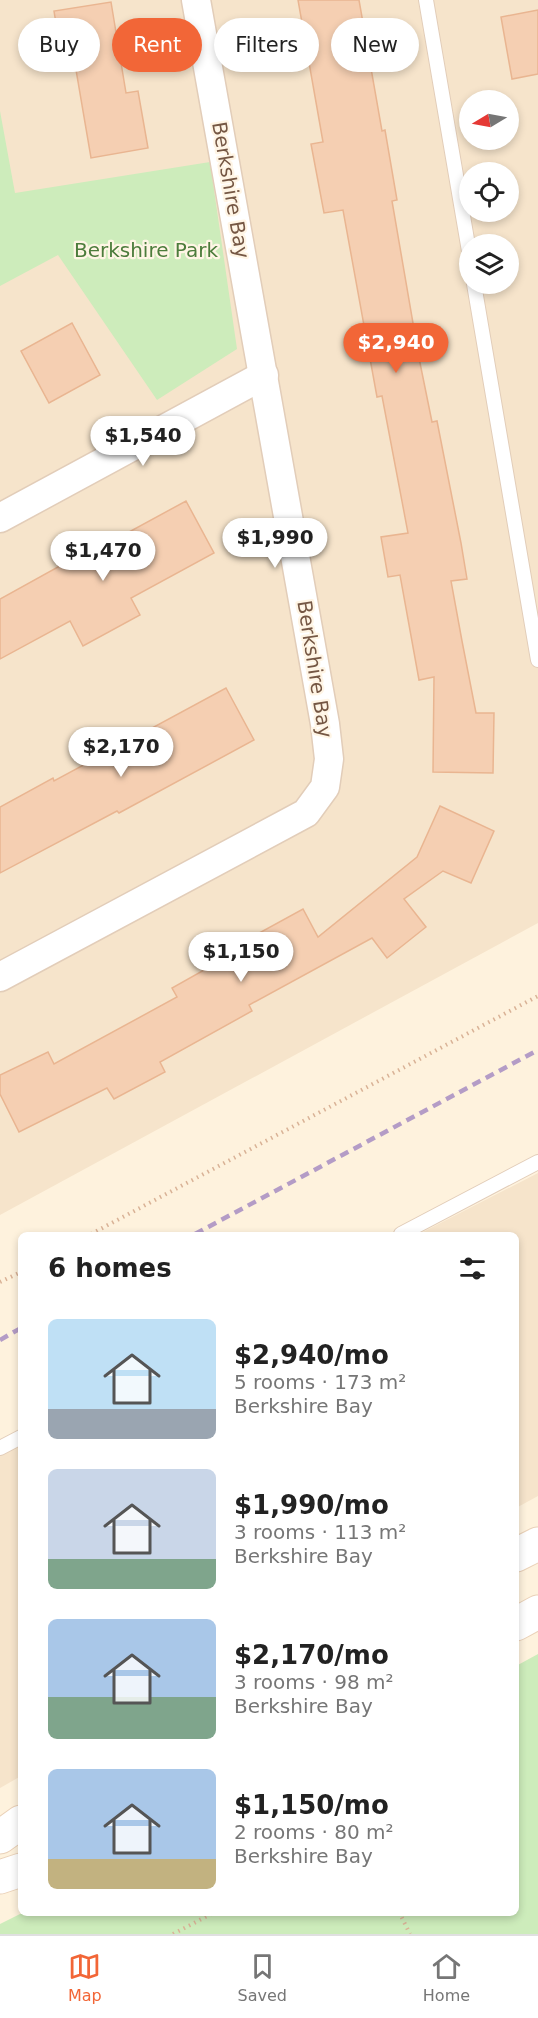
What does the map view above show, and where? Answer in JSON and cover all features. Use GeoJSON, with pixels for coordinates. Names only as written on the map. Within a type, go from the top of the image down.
{"type":"FeatureCollection","features":[{"type":"Feature","properties":{"kind":"main road"},"geometry":{"type":"LineString","coordinates":[[519,1554],[538,1544]]}},
{"type":"Feature","properties":{"kind":"main road"},"geometry":{"type":"LineString","coordinates":[[519,1622],[538,1612]]}},
{"type":"Feature","properties":{"kind":"main road"},"geometry":{"type":"LineString","coordinates":[[0,1837],[18,1824]]}},
{"type":"Feature","properties":{"kind":"main road"},"geometry":{"type":"LineString","coordinates":[[0,1877],[18,1871]]}},
{"type":"Feature","properties":{"kind":"street","name":"Berkshire Bay"},"geometry":{"type":"LineString","coordinates":[[0,977],[306,813],[325,787],[329,759],[325,724],[196,0]]}},
{"type":"Feature","properties":{"kind":"street"},"geometry":{"type":"LineString","coordinates":[[0,518],[264,375]]}},
{"type":"Feature","properties":{"kind":"lane"},"geometry":{"type":"LineString","coordinates":[[426,0],[466,234]]}},
{"type":"Feature","properties":{"kind":"lane"},"geometry":{"type":"LineString","coordinates":[[476,294],[538,660]]}},
{"type":"Feature","properties":{"kind":"lane"},"geometry":{"type":"LineString","coordinates":[[405,1232],[538,1162]]}},
{"type":"Feature","properties":{"kind":"lane"},"geometry":{"type":"LineString","coordinates":[[0,1448],[18,1439]]}},
{"type":"Feature","properties":{"kind":"path"},"geometry":{"type":"LineString","coordinates":[[95,1232],[538,996]]}},
{"type":"Feature","properties":{"kind":"path"},"geometry":{"type":"LineString","coordinates":[[0,1282],[18,1273]]}},
{"type":"Feature","properties":{"kind":"path"},"geometry":{"type":"LineString","coordinates":[[173,1934],[207,1916]]}},
{"type":"Feature","properties":{"kind":"path"},"geometry":{"type":"LineString","coordinates":[[401,1916],[410,1934]]}},
{"type":"Feature","properties":{"kind":"shaded area"},"geometry":{"type":"Polygon","coordinates":[[[0,0],[538,0],[538,923],[0,1215],[0,0]]]}},
{"type":"Feature","properties":{"kind":"shaded area"},"geometry":{"type":"Polygon","coordinates":[[[538,1173],[538,1496],[519,1506],[519,1232],[423,1232],[538,1173]]]}},
{"type":"Feature","properties":{"kind":"shaded area"},"geometry":{"type":"Polygon","coordinates":[[[18,1442],[18,1778],[0,1788],[0,1451],[18,1442]]]}},
{"type":"Feature","properties":{"kind":"green space","name":"Berkshire Park"},"geometry":{"type":"Polygon","coordinates":[[[0,111],[15,193],[210,162],[237,349],[157,400],[58,255],[0,286],[0,111]]]}},
{"type":"Feature","properties":{"kind":"green space"},"geometry":{"type":"Polygon","coordinates":[[[538,1654],[538,1934],[0,1934],[0,1924],[18,1915],[519,1916],[519,1664],[538,1654]]]}},
{"type":"Feature","properties":{"kind":"building"},"geometry":{"type":"Polygon","coordinates":[[[298,0],[359,0],[362,18],[331,18],[331,72],[372,72],[382,131],[385,130],[397,200],[392,201],[419,358],[432,422],[437,421],[467,579],[451,581],[462,641],[476,713],[494,713],[493,773],[433,772],[434,677],[419,680],[400,575],[388,577],[381,537],[408,533],[382,396],[377,397],[343,210],[324,213],[311,144],[323,142],[311,72],[319,72],[319,18],[301,18],[298,0]]]}},
{"type":"Feature","properties":{"kind":"building"},"geometry":{"type":"Polygon","coordinates":[[[111,2],[114,18],[112,72],[123,72],[126,93],[138,91],[148,148],[91,158],[76,72],[100,72],[100,18],[55,18],[54,11],[111,2]]]}},
{"type":"Feature","properties":{"kind":"building"},"geometry":{"type":"Polygon","coordinates":[[[538,10],[538,74],[512,79],[501,17],[538,10]]]}},
{"type":"Feature","properties":{"kind":"building"},"geometry":{"type":"Polygon","coordinates":[[[72,323],[100,375],[49,403],[21,351],[72,323]]]}},
{"type":"Feature","properties":{"kind":"building"},"geometry":{"type":"Polygon","coordinates":[[[186,501],[214,553],[131,598],[140,615],[83,646],[70,621],[0,659],[0,599],[94,547],[96,550],[186,501]]]}},
{"type":"Feature","properties":{"kind":"building"},"geometry":{"type":"Polygon","coordinates":[[[226,688],[254,740],[119,813],[117,811],[0,873],[0,807],[53,778],[54,781],[226,688]]]}},
{"type":"Feature","properties":{"kind":"building"},"geometry":{"type":"Polygon","coordinates":[[[440,806],[494,831],[471,883],[443,871],[404,899],[426,927],[387,958],[372,938],[249,1005],[252,1011],[160,1062],[165,1072],[114,1099],[107,1088],[19,1132],[0,1094],[0,1075],[48,1052],[54,1064],[177,997],[172,988],[254,942],[252,937],[303,909],[318,937],[417,857],[440,806]]]}},
{"type":"Feature","properties":{"kind":"railway"},"geometry":{"type":"LineString","coordinates":[[199,1232],[538,1050]]}},
{"type":"Feature","properties":{"kind":"railway"},"geometry":{"type":"LineString","coordinates":[[0,1340],[18,1330]]}}]}
